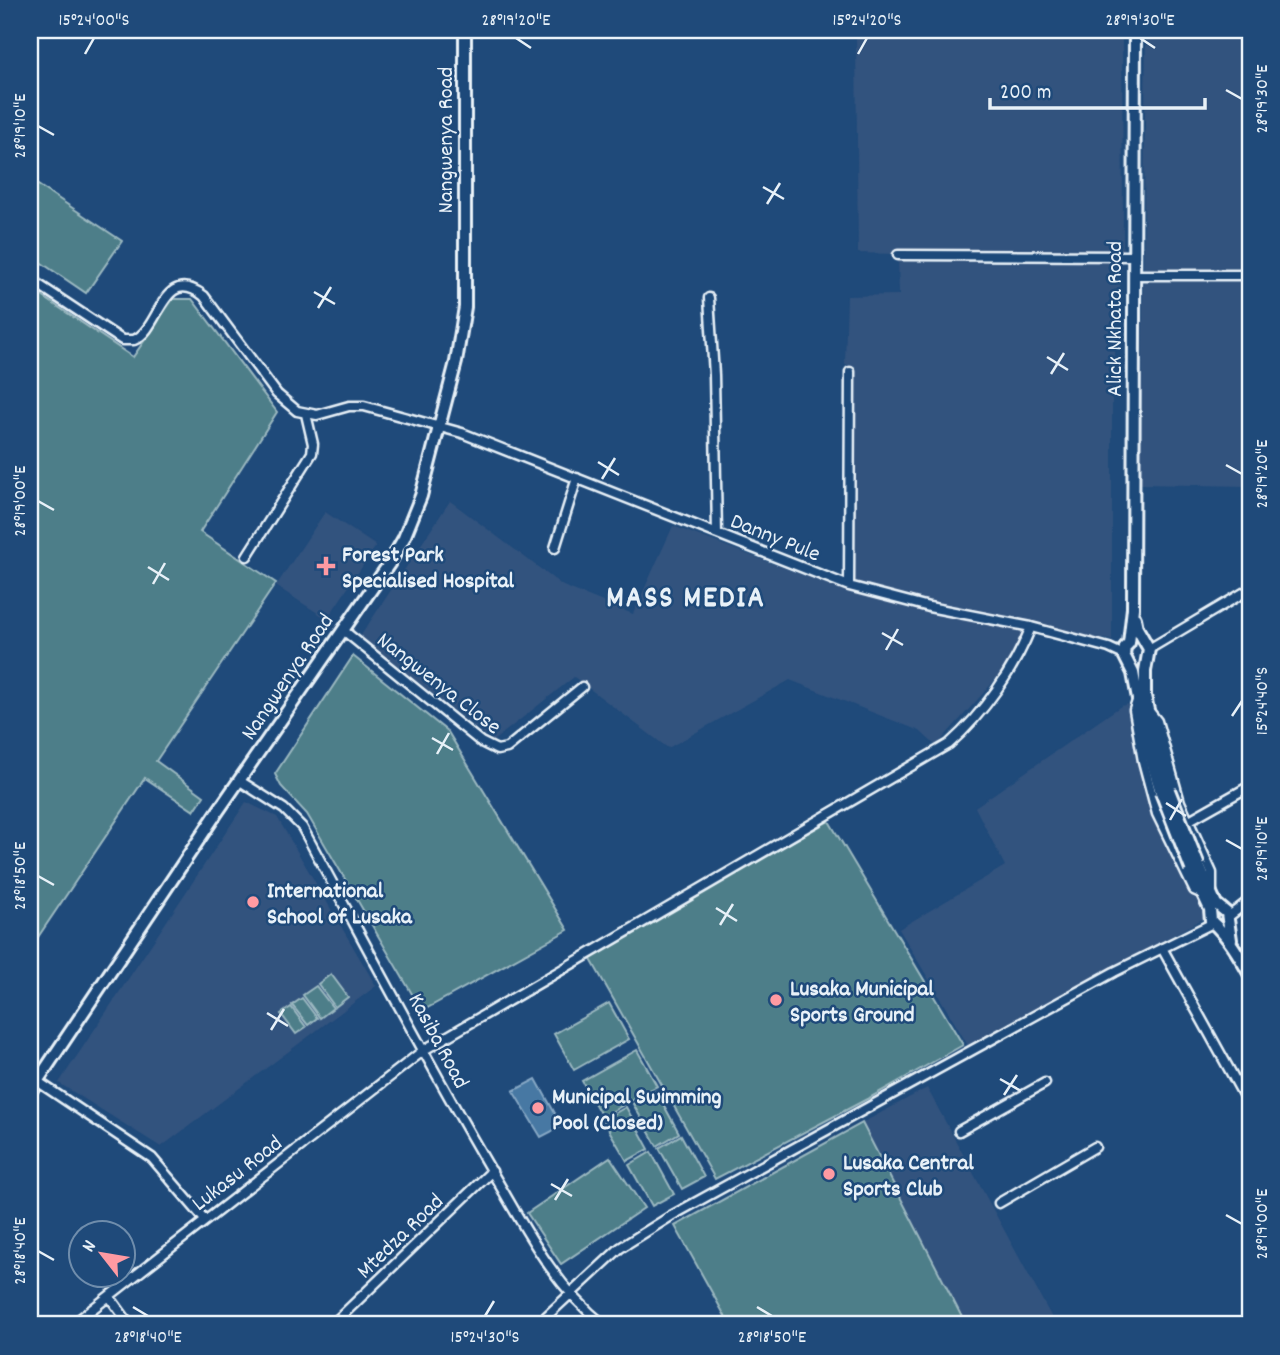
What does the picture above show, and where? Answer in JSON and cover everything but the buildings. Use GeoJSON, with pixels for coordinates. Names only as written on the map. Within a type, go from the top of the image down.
{"type":"FeatureCollection","features":[{"type":"Feature","properties":{"kind":"main road","name":"Nangwenya Road"},"geometry":{"type":"LineString","coordinates":[[30,1092],[393,557],[414,518],[456,362],[465,307],[465,30]]}},
{"type":"Feature","properties":{"kind":"main road","name":"Alick Nkhata Road"},"geometry":{"type":"LineString","coordinates":[[1135,30],[1133,607],[1126,651],[1138,694],[1147,746],[1195,868],[1218,918],[1250,975]]}},
{"type":"Feature","properties":{"kind":"main road","name":"Alick Nkhata Road"},"geometry":{"type":"LineString","coordinates":[[1133,607],[1137,628],[1146,646],[1145,696],[1165,791]]}},
{"type":"Feature","properties":{"kind":"main road"},"geometry":{"type":"LineString","coordinates":[[1146,646],[1135,640],[1126,651],[1135,666],[1146,662]]}},
{"type":"Feature","properties":{"kind":"street"},"geometry":{"type":"LineString","coordinates":[[898,256],[1135,256]]}},
{"type":"Feature","properties":{"kind":"street"},"geometry":{"type":"LineString","coordinates":[[1135,275],[1250,275]]}},
{"type":"Feature","properties":{"kind":"street"},"geometry":{"type":"LineString","coordinates":[[30,279],[122,340],[133,340],[142,333],[174,290],[196,290],[204,296],[282,400],[306,414],[313,444],[312,453],[247,556]]}},
{"type":"Feature","properties":{"kind":"street"},"geometry":{"type":"LineString","coordinates":[[709,298],[714,376],[717,533]]}},
{"type":"Feature","properties":{"kind":"street"},"geometry":{"type":"LineString","coordinates":[[849,586],[850,372]]}},
{"type":"Feature","properties":{"kind":"street","name":"Danny Pule"},"geometry":{"type":"LineString","coordinates":[[306,414],[317,415],[355,405],[462,433],[849,586],[929,607],[1031,627],[1126,651]]}},
{"type":"Feature","properties":{"kind":"street"},"geometry":{"type":"LineString","coordinates":[[555,548],[577,478]]}},
{"type":"Feature","properties":{"kind":"street"},"geometry":{"type":"LineString","coordinates":[[1146,646],[1250,589]]}},
{"type":"Feature","properties":{"kind":"street","name":"Lukasu Road"},"geometry":{"type":"LineString","coordinates":[[72,1325],[424,1050],[948,744],[968,727],[991,696],[1025,643],[1031,627]]}},
{"type":"Feature","properties":{"kind":"street","name":"Nangwenya Close"},"geometry":{"type":"LineString","coordinates":[[343,630],[481,742],[497,750],[507,748],[582,687]]}},
{"type":"Feature","properties":{"kind":"street","name":"Alick Nkhata Road"},"geometry":{"type":"LineString","coordinates":[[1138,694],[1134,710],[1143,761],[1157,814],[1194,890],[1207,894]]}},
{"type":"Feature","properties":{"kind":"street"},"geometry":{"type":"LineString","coordinates":[[1147,708],[1157,721],[1180,802],[1212,873],[1207,894]]}},
{"type":"Feature","properties":{"kind":"street","name":"Kasiba Road"},"geometry":{"type":"LineString","coordinates":[[240,781],[284,809],[302,827],[539,1253],[569,1293],[604,1325]]}},
{"type":"Feature","properties":{"kind":"street"},"geometry":{"type":"LineString","coordinates":[[1165,832],[1250,786]]}},
{"type":"Feature","properties":{"kind":"street"},"geometry":{"type":"LineString","coordinates":[[537,1325],[620,1248],[671,1216],[1250,900]]}},
{"type":"Feature","properties":{"kind":"street"},"geometry":{"type":"LineString","coordinates":[[1162,948],[1250,1107]]}},
{"type":"Feature","properties":{"kind":"street"},"geometry":{"type":"LineString","coordinates":[[37,1081],[152,1158],[205,1220]]}},
{"type":"Feature","properties":{"kind":"street"},"geometry":{"type":"LineString","coordinates":[[959,1131],[1045,1083]]}},
{"type":"Feature","properties":{"kind":"street"},"geometry":{"type":"LineString","coordinates":[[999,1203],[1095,1147]]}},
{"type":"Feature","properties":{"kind":"street","name":"Mtedza Road"},"geometry":{"type":"LineString","coordinates":[[332,1325],[492,1171]]}},
{"type":"Feature","properties":{"kind":"street"},"geometry":{"type":"LineString","coordinates":[[109,1296],[130,1325]]}},
{"type":"Feature","properties":{"kind":"shaded area"},"geometry":{"type":"Polygon","coordinates":[[[856,30],[1122,30],[1123,251],[1112,393],[1112,640],[1037,633],[936,746],[920,731],[790,680],[668,748],[574,677],[493,741],[360,637],[450,501],[563,586],[633,614],[673,526],[853,594],[855,366],[845,365],[847,296],[899,295],[898,254],[858,253],[856,30]]]}},
{"type":"Feature","properties":{"kind":"shaded area"},"geometry":{"type":"Polygon","coordinates":[[[1146,30],[1250,30],[1250,486],[1141,484],[1146,30]]]}},
{"type":"Feature","properties":{"kind":"shaded area","name":"Forest Park Specialised Hospital"},"geometry":{"type":"Polygon","coordinates":[[[325,512],[376,546],[327,619],[276,586],[325,512]]]}},
{"type":"Feature","properties":{"kind":"shaded area"},"geometry":{"type":"Polygon","coordinates":[[[1129,704],[1206,917],[969,1047],[899,929],[1005,866],[975,807],[1121,706],[1129,704]]]}},
{"type":"Feature","properties":{"kind":"shaded area","name":"International School of Lusaka"},"geometry":{"type":"Polygon","coordinates":[[[246,802],[277,817],[376,986],[161,1147],[59,1083],[246,802]]]}},
{"type":"Feature","properties":{"kind":"shaded area","name":"Municipal Swimming Pool (Closed)"},"geometry":{"type":"Polygon","coordinates":[[[536,1079],[562,1126],[541,1137],[513,1091],[536,1079]]]}},
{"type":"Feature","properties":{"kind":"shaded area"},"geometry":{"type":"Polygon","coordinates":[[[927,1088],[1052,1318],[1037,1325],[966,1325],[862,1123],[927,1088]]]}},
{"type":"Feature","properties":{"kind":"green space"},"geometry":{"type":"Polygon","coordinates":[[[32,181],[122,241],[86,293],[30,255],[32,181]]]}},
{"type":"Feature","properties":{"kind":"green space"},"geometry":{"type":"Polygon","coordinates":[[[30,288],[133,357],[173,299],[192,299],[277,412],[200,532],[276,583],[156,761],[204,796],[194,811],[145,778],[30,949],[30,288]]]}},
{"type":"Feature","properties":{"kind":"green space","name":"International School of Lusaka"},"geometry":{"type":"Polygon","coordinates":[[[353,656],[448,732],[568,930],[422,1011],[307,814],[281,786],[275,774],[353,656]]]}},
{"type":"Feature","properties":{"kind":"green space","name":"Lusaka Municipal Sports Ground"},"geometry":{"type":"Polygon","coordinates":[[[829,821],[963,1045],[715,1179],[589,956],[829,821]]]}},
{"type":"Feature","properties":{"kind":"green space"},"geometry":{"type":"Polygon","coordinates":[[[331,974],[348,997],[335,1007],[318,984],[331,974]]]}},
{"type":"Feature","properties":{"kind":"green space"},"geometry":{"type":"Polygon","coordinates":[[[316,986],[333,1008],[320,1018],[303,995],[316,986]]]}},
{"type":"Feature","properties":{"kind":"green space"},"geometry":{"type":"Polygon","coordinates":[[[302,998],[317,1018],[308,1025],[292,1005],[302,998]]]}},
{"type":"Feature","properties":{"kind":"green space"},"geometry":{"type":"Polygon","coordinates":[[[609,1003],[629,1039],[574,1070],[554,1034],[609,1003]]]}},
{"type":"Feature","properties":{"kind":"green space"},"geometry":{"type":"Polygon","coordinates":[[[291,1007],[306,1027],[296,1034],[281,1014],[291,1007]]]}},
{"type":"Feature","properties":{"kind":"green space"},"geometry":{"type":"Polygon","coordinates":[[[637,1050],[657,1086],[602,1117],[582,1081],[637,1050]]]}},
{"type":"Feature","properties":{"kind":"green space"},"geometry":{"type":"Polygon","coordinates":[[[656,1091],[679,1133],[657,1146],[633,1104],[656,1091]]]}},
{"type":"Feature","properties":{"kind":"green space"},"geometry":{"type":"Polygon","coordinates":[[[626,1107],[649,1149],[627,1161],[603,1120],[626,1107]]]}},
{"type":"Feature","properties":{"kind":"green space","name":"Lusaka Central Sports Club"},"geometry":{"type":"Polygon","coordinates":[[[862,1123],[966,1325],[730,1325],[675,1226],[862,1123]]]}},
{"type":"Feature","properties":{"kind":"green space"},"geometry":{"type":"Polygon","coordinates":[[[681,1135],[704,1177],[682,1189],[659,1148],[681,1135]]]}},
{"type":"Feature","properties":{"kind":"green space"},"geometry":{"type":"Polygon","coordinates":[[[651,1152],[674,1194],[652,1206],[629,1165],[651,1152]]]}},
{"type":"Feature","properties":{"kind":"green space"},"geometry":{"type":"Polygon","coordinates":[[[610,1157],[644,1208],[561,1264],[527,1213],[610,1157]]]}},
{"type":"Feature","properties":{"kind":"place","name":"Forest Park Specialised Hospital"},"geometry":{"type":"Point","coordinates":[326,566]}},
{"type":"Feature","properties":{"kind":"place","name":"International School of Lusaka"},"geometry":{"type":"Point","coordinates":[253,902]}},
{"type":"Feature","properties":{"kind":"place","name":"Lusaka Municipal Sports Ground"},"geometry":{"type":"Point","coordinates":[776,1000]}},
{"type":"Feature","properties":{"kind":"place","name":"Municipal Swimming Pool (Closed)"},"geometry":{"type":"Point","coordinates":[538,1108]}},
{"type":"Feature","properties":{"kind":"place","name":"Lusaka Central Sports Club"},"geometry":{"type":"Point","coordinates":[829,1174]}},
{"type":"Feature","properties":{"kind":"district","name":"MASS MEDIA"},"geometry":{"type":"Point","coordinates":[686,596]}}]}
